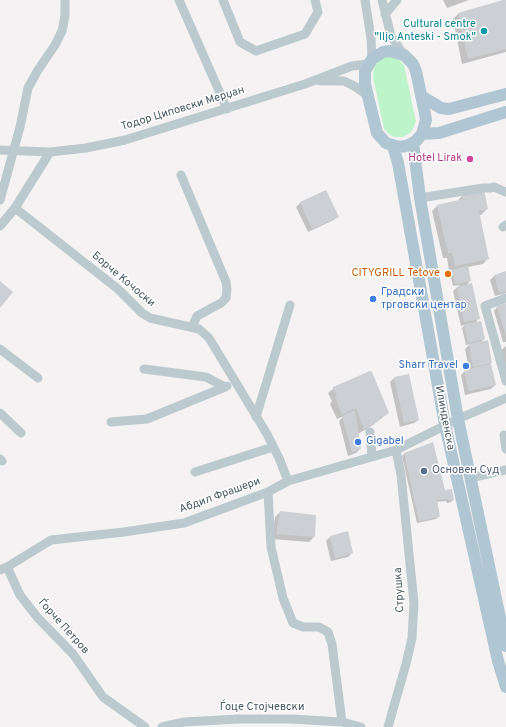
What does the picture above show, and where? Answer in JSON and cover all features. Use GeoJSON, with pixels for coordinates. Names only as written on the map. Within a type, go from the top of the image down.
{"type":"FeatureCollection","features":[{"type":"Feature","properties":{"kind":"main road"},"geometry":{"type":"LineString","coordinates":[[390,51],[404,55],[413,64],[416,71],[426,120],[422,134],[412,143],[399,147],[386,143],[377,134],[364,78],[370,62],[383,52],[390,51]]}},
{"type":"Feature","properties":{"kind":"main road"},"geometry":{"type":"LineString","coordinates":[[421,96],[441,108],[449,109],[506,94]]}},
{"type":"Feature","properties":{"kind":"main road"},"geometry":{"type":"LineString","coordinates":[[422,134],[440,133],[506,112]]}},
{"type":"Feature","properties":{"kind":"main road","name":"Илинденска"},"geometry":{"type":"LineString","coordinates":[[412,143],[458,419],[506,646]]}},
{"type":"Feature","properties":{"kind":"main road","name":"Илинденска"},"geometry":{"type":"LineString","coordinates":[[393,146],[398,163],[444,425],[498,661],[506,687]]}},
{"type":"Feature","properties":{"kind":"street"},"geometry":{"type":"LineString","coordinates":[[0,200],[20,127],[28,88],[62,31],[65,16],[65,0]]}},
{"type":"Feature","properties":{"kind":"street"},"geometry":{"type":"LineString","coordinates":[[180,0],[227,109]]}},
{"type":"Feature","properties":{"kind":"street"},"geometry":{"type":"LineString","coordinates":[[224,0],[240,42],[256,51],[305,34],[318,12],[315,0]]}},
{"type":"Feature","properties":{"kind":"street"},"geometry":{"type":"LineString","coordinates":[[365,0],[371,38],[370,62]]}},
{"type":"Feature","properties":{"kind":"street"},"geometry":{"type":"LineString","coordinates":[[382,0],[392,36],[404,55]]}},
{"type":"Feature","properties":{"kind":"street"},"geometry":{"type":"LineString","coordinates":[[385,14],[397,0]]}},
{"type":"Feature","properties":{"kind":"street","name":"Тодор Циповски Мерџан"},"geometry":{"type":"LineString","coordinates":[[0,150],[50,152],[86,148],[125,140],[311,82],[352,66],[370,62]]}},
{"type":"Feature","properties":{"kind":"street"},"geometry":{"type":"LineString","coordinates":[[311,82],[331,80],[344,82],[356,87],[367,95]]}},
{"type":"Feature","properties":{"kind":"street"},"geometry":{"type":"LineString","coordinates":[[0,226],[15,208],[50,152]]}},
{"type":"Feature","properties":{"kind":"street"},"geometry":{"type":"LineString","coordinates":[[181,175],[226,282],[227,289],[226,298],[221,303],[197,316],[192,327]]}},
{"type":"Feature","properties":{"kind":"street"},"geometry":{"type":"LineString","coordinates":[[420,198],[492,187],[506,192]]}},
{"type":"Feature","properties":{"kind":"street","name":"Борче Кочоски"},"geometry":{"type":"LineString","coordinates":[[15,208],[118,289],[142,313],[150,318],[199,329],[209,338],[256,416],[273,447],[288,481]]}},
{"type":"Feature","properties":{"kind":"street"},"geometry":{"type":"LineString","coordinates":[[506,298],[485,306],[506,381]]}},
{"type":"Feature","properties":{"kind":"street"},"geometry":{"type":"LineString","coordinates":[[256,416],[290,305]]}},
{"type":"Feature","properties":{"kind":"street"},"geometry":{"type":"LineString","coordinates":[[0,349],[38,378]]}},
{"type":"Feature","properties":{"kind":"street"},"geometry":{"type":"LineString","coordinates":[[144,369],[206,377],[225,387]]}},
{"type":"Feature","properties":{"kind":"street"},"geometry":{"type":"LineString","coordinates":[[111,422],[147,419],[225,387],[236,384]]}},
{"type":"Feature","properties":{"kind":"street","name":"Абдил Фрашери"},"geometry":{"type":"LineString","coordinates":[[3,568],[51,540],[124,532],[184,523],[268,492],[288,481],[396,450],[444,425],[506,398]]}},
{"type":"Feature","properties":{"kind":"street"},"geometry":{"type":"LineString","coordinates":[[0,413],[21,433]]}},
{"type":"Feature","properties":{"kind":"street"},"geometry":{"type":"LineString","coordinates":[[370,432],[372,456]]}},
{"type":"Feature","properties":{"kind":"street"},"geometry":{"type":"LineString","coordinates":[[504,435],[506,449]]}},
{"type":"Feature","properties":{"kind":"street"},"geometry":{"type":"LineString","coordinates":[[195,472],[273,447]]}},
{"type":"Feature","properties":{"kind":"street","name":"Струшка"},"geometry":{"type":"LineString","coordinates":[[388,727],[412,638],[414,603],[401,475],[396,450]]}},
{"type":"Feature","properties":{"kind":"street"},"geometry":{"type":"LineString","coordinates":[[470,478],[506,470]]}},
{"type":"Feature","properties":{"kind":"street"},"geometry":{"type":"LineString","coordinates":[[268,492],[271,547],[283,598],[293,623],[303,627],[319,627],[328,632],[332,644],[342,722]]}},
{"type":"Feature","properties":{"kind":"street","name":"Ѓорче Петров"},"geometry":{"type":"LineString","coordinates":[[3,568],[20,595],[37,617],[73,654],[103,697],[146,727]]}},
{"type":"Feature","properties":{"kind":"street","name":"Ѓоце Стојчевски"},"geometry":{"type":"LineString","coordinates":[[162,727],[184,722],[239,719],[292,719],[342,722],[361,727]]}},
{"type":"Feature","properties":{"kind":"green space"},"geometry":{"type":"Polygon","coordinates":[[[390,56],[398,59],[404,65],[416,121],[410,133],[403,137],[394,137],[384,129],[373,77],[375,65],[381,58],[390,56]]]}},
{"type":"Feature","properties":{"kind":"building","name":"Cultural centre \"Iljo Anteski - Smok\""},"geometry":{"type":"Polygon","coordinates":[[[506,0],[506,49],[468,59],[458,13],[506,0]]]}},
{"type":"Feature","properties":{"kind":"building"},"geometry":{"type":"Polygon","coordinates":[[[326,190],[339,217],[312,229],[300,202],[326,190]]]}},
{"type":"Feature","properties":{"kind":"building"},"geometry":{"type":"Polygon","coordinates":[[[484,190],[488,209],[479,211],[489,259],[455,266],[452,253],[448,253],[437,205],[463,199],[462,194],[484,190]]]}},
{"type":"Feature","properties":{"kind":"building"},"geometry":{"type":"Polygon","coordinates":[[[468,266],[471,281],[455,284],[452,270],[468,266]]]}},
{"type":"Feature","properties":{"kind":"building"},"geometry":{"type":"Polygon","coordinates":[[[506,271],[506,291],[499,293],[494,275],[506,271]]]}},
{"type":"Feature","properties":{"kind":"building"},"geometry":{"type":"Polygon","coordinates":[[[0,281],[13,292],[0,308],[0,281]]]}},
{"type":"Feature","properties":{"kind":"building"},"geometry":{"type":"Polygon","coordinates":[[[472,283],[480,319],[464,322],[457,287],[472,283]]]}},
{"type":"Feature","properties":{"kind":"building"},"geometry":{"type":"Polygon","coordinates":[[[506,303],[506,335],[497,306],[506,303]]]}},
{"type":"Feature","properties":{"kind":"building"},"geometry":{"type":"Polygon","coordinates":[[[481,321],[485,339],[468,343],[464,324],[481,321]]]}},
{"type":"Feature","properties":{"kind":"building"},"geometry":{"type":"Polygon","coordinates":[[[488,340],[492,363],[473,367],[469,344],[488,340]]]}},
{"type":"Feature","properties":{"kind":"building"},"geometry":{"type":"Polygon","coordinates":[[[491,364],[496,385],[469,391],[464,370],[491,364]]]}},
{"type":"Feature","properties":{"kind":"building"},"geometry":{"type":"Polygon","coordinates":[[[370,371],[372,372],[389,413],[364,429],[356,408],[342,414],[335,397],[337,396],[333,387],[370,371]]]}},
{"type":"Feature","properties":{"kind":"building"},"geometry":{"type":"Polygon","coordinates":[[[409,374],[419,420],[404,423],[394,377],[409,374]]]}},
{"type":"Feature","properties":{"kind":"building"},"geometry":{"type":"Polygon","coordinates":[[[355,410],[361,449],[352,452],[342,416],[355,410]]]}},
{"type":"Feature","properties":{"kind":"building","name":"Основен Суд"},"geometry":{"type":"Polygon","coordinates":[[[433,442],[445,490],[452,489],[454,500],[437,500],[440,517],[419,521],[404,453],[433,442]]]}},
{"type":"Feature","properties":{"kind":"building"},"geometry":{"type":"Polygon","coordinates":[[[280,511],[316,515],[315,537],[276,534],[280,511]]]}},
{"type":"Feature","properties":{"kind":"building"},"geometry":{"type":"Polygon","coordinates":[[[348,531],[353,553],[335,558],[330,536],[348,531]]]}},
{"type":"Feature","properties":{"kind":"place","name":"Cultural centre \"Iljo Anteski - Smok\""},"geometry":{"type":"Point","coordinates":[484,31]}},
{"type":"Feature","properties":{"kind":"place","name":"Hotel Lirak"},"geometry":{"type":"Point","coordinates":[470,159]}},
{"type":"Feature","properties":{"kind":"place","name":"CITYGRILL Tetove"},"geometry":{"type":"Point","coordinates":[448,274]}},
{"type":"Feature","properties":{"kind":"place","name":"Градски трговски центар"},"geometry":{"type":"Point","coordinates":[373,299]}},
{"type":"Feature","properties":{"kind":"place","name":"Sharr Travel"},"geometry":{"type":"Point","coordinates":[466,366]}},
{"type":"Feature","properties":{"kind":"place","name":"Gigabel"},"geometry":{"type":"Point","coordinates":[358,442]}},
{"type":"Feature","properties":{"kind":"place","name":"Основен Суд"},"geometry":{"type":"Point","coordinates":[424,471]}}]}
